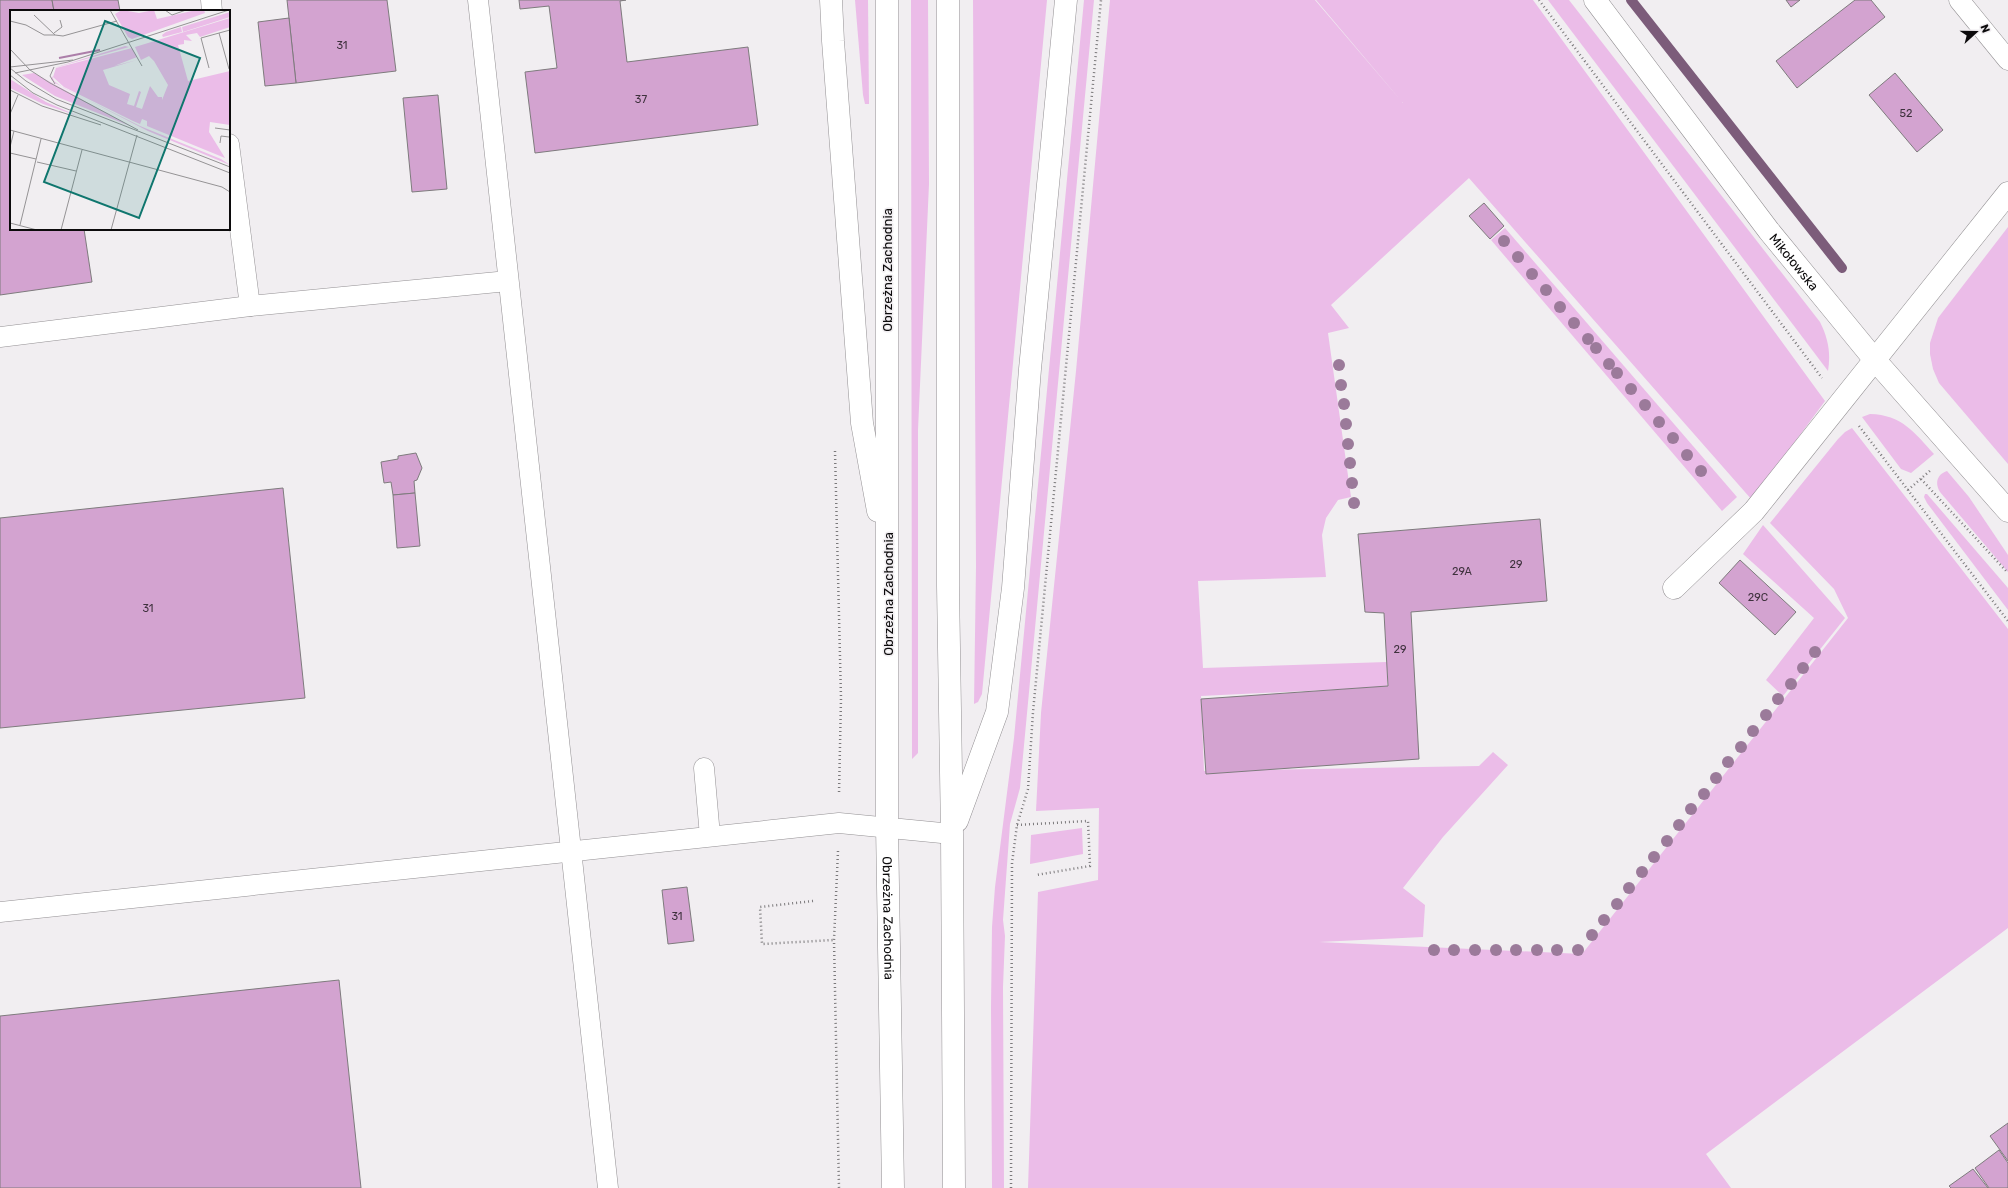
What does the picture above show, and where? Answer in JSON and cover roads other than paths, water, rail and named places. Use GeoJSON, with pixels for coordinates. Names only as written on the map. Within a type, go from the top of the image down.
{"type":"FeatureCollection","features":[{"type":"Feature","properties":{"kind":"street"},"geometry":{"type":"LineString","coordinates":[[831,0],[862,423],[888,570]]}},
{"type":"Feature","properties":{"kind":"street","name":"Obrzeżna Zachodnia"},"geometry":{"type":"LineString","coordinates":[[887,0],[887,826],[893,1188]]}},
{"type":"Feature","properties":{"kind":"street"},"geometry":{"type":"LineString","coordinates":[[948,0],[948,586],[952,834],[954,1188]]}},
{"type":"Feature","properties":{"kind":"street"},"geometry":{"type":"LineString","coordinates":[[952,834],[997,712],[1013,588],[1030,369],[1066,0]]}},
{"type":"Feature","properties":{"kind":"street","name":"Mikołowska"},"geometry":{"type":"LineString","coordinates":[[1595,0],[1769,231],[1874,359],[2008,511]]}},
{"type":"Feature","properties":{"kind":"street"},"geometry":{"type":"LineString","coordinates":[[1674,588],[1754,511],[2008,193]]}},
{"type":"Feature","properties":{"kind":"lane"},"geometry":{"type":"LineString","coordinates":[[211,0],[212,10]]}},
{"type":"Feature","properties":{"kind":"lane"},"geometry":{"type":"LineString","coordinates":[[478,0],[608,1188]]}},
{"type":"Feature","properties":{"kind":"lane"},"geometry":{"type":"LineString","coordinates":[[1959,0],[2008,60]]}},
{"type":"Feature","properties":{"kind":"lane"},"geometry":{"type":"LineString","coordinates":[[230,152],[250,306]]}},
{"type":"Feature","properties":{"kind":"lane"},"geometry":{"type":"LineString","coordinates":[[0,336],[250,306],[508,281]]}},
{"type":"Feature","properties":{"kind":"lane"},"geometry":{"type":"LineString","coordinates":[[704,768],[710,836]]}},
{"type":"Feature","properties":{"kind":"lane"},"geometry":{"type":"LineString","coordinates":[[0,912],[839,823],[887,826],[952,834]]}},
{"type":"Feature","properties":{"kind":"waterway"},"geometry":{"type":"LineString","coordinates":[[1631,0],[1842,268]]}}]}
